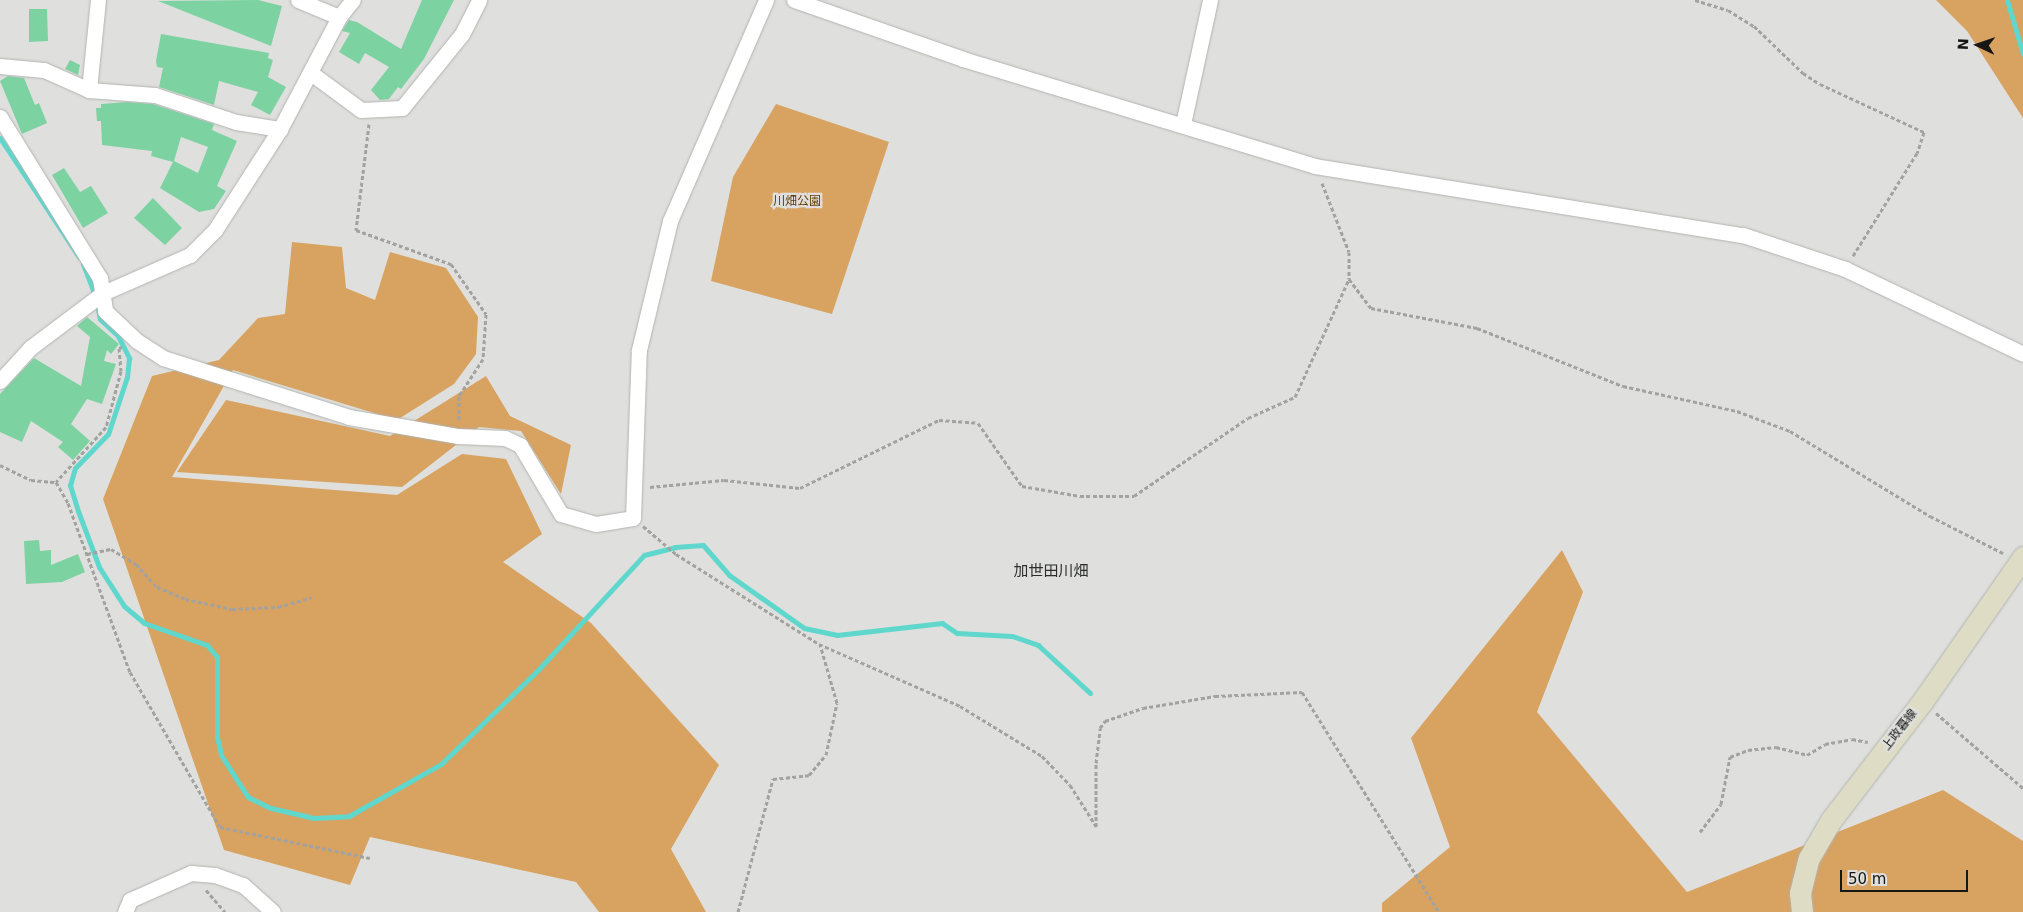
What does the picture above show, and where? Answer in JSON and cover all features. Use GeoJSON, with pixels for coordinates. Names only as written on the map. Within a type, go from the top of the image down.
{"type":"FeatureCollection","features":[{"type":"Feature","properties":{"kind":"street"},"geometry":{"type":"LineString","coordinates":[[89,90],[98,0]]}},
{"type":"Feature","properties":{"kind":"street"},"geometry":{"type":"LineString","coordinates":[[298,0],[339,17]]}},
{"type":"Feature","properties":{"kind":"street"},"geometry":{"type":"LineString","coordinates":[[0,381],[4,372],[30,348],[103,293],[190,256],[237,200],[280,129],[339,17],[353,0]]}},
{"type":"Feature","properties":{"kind":"street"},"geometry":{"type":"LineString","coordinates":[[310,73],[361,110],[402,108],[462,34],[479,0]]}},
{"type":"Feature","properties":{"kind":"street"},"geometry":{"type":"LineString","coordinates":[[0,117],[100,278],[105,311],[136,341],[163,358],[349,417],[458,436],[505,438],[520,445],[561,514],[596,524],[633,518],[639,350],[670,221],[766,0]]}},
{"type":"Feature","properties":{"kind":"street"},"geometry":{"type":"LineString","coordinates":[[794,0],[955,56],[1183,124],[1315,166],[1704,226],[1793,249],[1845,269],[2023,354]]}},
{"type":"Feature","properties":{"kind":"street"},"geometry":{"type":"LineString","coordinates":[[1183,124],[1210,0]]}},
{"type":"Feature","properties":{"kind":"street"},"geometry":{"type":"LineString","coordinates":[[0,66],[44,70],[89,90],[155,95],[236,122],[280,129]]}},
{"type":"Feature","properties":{"kind":"street","name":"上政暮線"},"geometry":{"type":"LineString","coordinates":[[1802,912],[1800,893],[1809,858],[1831,820],[1922,702],[2021,559]]}},
{"type":"Feature","properties":{"kind":"street"},"geometry":{"type":"LineString","coordinates":[[125,912],[130,900],[191,873],[215,874],[243,885],[274,912]]}},
{"type":"Feature","properties":{"kind":"path"},"geometry":{"type":"LineString","coordinates":[[1695,0],[1728,10],[1754,26],[1803,73],[1820,84],[1924,132],[1917,153],[1845,269]]}},
{"type":"Feature","properties":{"kind":"path"},"geometry":{"type":"LineString","coordinates":[[371,109],[356,230],[451,264],[486,314],[483,359],[459,396],[458,436]]}},
{"type":"Feature","properties":{"kind":"path"},"geometry":{"type":"LineString","coordinates":[[634,488],[724,480],[800,488],[939,420],[978,423],[1022,486],[1080,496],[1134,496],[1248,418],[1295,397],[1350,279],[1349,252],[1315,166]]}},
{"type":"Feature","properties":{"kind":"path"},"geometry":{"type":"LineString","coordinates":[[1350,279],[1371,308],[1477,328],[1623,386],[1737,412],[1790,431],[1930,516],[2021,559]]}},
{"type":"Feature","properties":{"kind":"path"},"geometry":{"type":"LineString","coordinates":[[56,482],[106,427],[121,371],[118,348]]}},
{"type":"Feature","properties":{"kind":"path"},"geometry":{"type":"LineString","coordinates":[[0,465],[31,480],[56,482]]}},
{"type":"Feature","properties":{"kind":"path"},"geometry":{"type":"LineString","coordinates":[[56,482],[68,502],[130,672],[220,827],[370,858]]}},
{"type":"Feature","properties":{"kind":"path"},"geometry":{"type":"LineString","coordinates":[[633,518],[676,554],[819,644],[960,706],[1042,756],[1070,785],[1096,827],[1096,763],[1100,728],[1105,720],[1143,708],[1215,696],[1302,692],[1439,912]]}},
{"type":"Feature","properties":{"kind":"path"},"geometry":{"type":"LineString","coordinates":[[87,554],[110,550],[136,564],[157,587],[185,599],[232,609],[278,607],[312,597]]}},
{"type":"Feature","properties":{"kind":"path"},"geometry":{"type":"LineString","coordinates":[[738,912],[773,779],[809,775],[826,755],[837,703],[819,644]]}},
{"type":"Feature","properties":{"kind":"path"},"geometry":{"type":"LineString","coordinates":[[1922,702],[2023,788]]}},
{"type":"Feature","properties":{"kind":"path"},"geometry":{"type":"LineString","coordinates":[[1700,832],[1721,804],[1730,758],[1748,750],[1776,747],[1807,755],[1825,744],[1852,739],[1889,745]]}},
{"type":"Feature","properties":{"kind":"path"},"geometry":{"type":"LineString","coordinates":[[191,873],[225,912]]}},
{"type":"Feature","properties":{"kind":"green space"},"geometry":{"type":"Polygon","coordinates":[[[1936,0],[2023,0],[2023,118],[1967,31],[1936,0]]]}},
{"type":"Feature","properties":{"kind":"green space","name":"川畑公園"},"geometry":{"type":"Polygon","coordinates":[[[776,104],[889,142],[832,314],[711,281],[733,177],[776,104]]]}},
{"type":"Feature","properties":{"kind":"green space"},"geometry":{"type":"Polygon","coordinates":[[[292,242],[342,247],[346,288],[375,300],[390,252],[446,268],[478,317],[476,354],[454,384],[397,420],[233,370],[172,477],[397,495],[462,454],[506,459],[542,534],[503,562],[591,623],[719,765],[671,849],[706,912],[599,912],[576,882],[370,837],[350,885],[224,850],[103,499],[152,376],[219,360],[258,318],[285,314],[292,242]]]}},
{"type":"Feature","properties":{"kind":"green space"},"geometry":{"type":"Polygon","coordinates":[[[486,376],[510,416],[571,445],[561,494],[521,431],[479,427],[402,487],[177,472],[226,400],[390,436],[486,376]]]}},
{"type":"Feature","properties":{"kind":"green space"},"geometry":{"type":"Polygon","coordinates":[[[1562,550],[1583,592],[1537,712],[1687,892],[1943,790],[2023,841],[2023,912],[1382,912],[1382,903],[1450,847],[1411,738],[1562,550]]]}},
{"type":"Feature","properties":{"kind":"building"},"geometry":{"type":"Polygon","coordinates":[[[258,0],[282,6],[271,46],[158,1],[258,0]]]}},
{"type":"Feature","properties":{"kind":"building"},"geometry":{"type":"Polygon","coordinates":[[[422,0],[454,0],[424,59],[401,89],[398,87],[389,99],[380,100],[371,90],[389,67],[365,53],[359,64],[339,52],[350,33],[342,31],[349,20],[357,22],[401,49],[422,0]]]}},
{"type":"Feature","properties":{"kind":"building"},"geometry":{"type":"Polygon","coordinates":[[[29,9],[47,9],[48,41],[29,42],[29,9]]]}},
{"type":"Feature","properties":{"kind":"building"},"geometry":{"type":"Polygon","coordinates":[[[161,34],[269,53],[268,58],[273,60],[268,77],[286,87],[270,115],[251,105],[258,92],[219,81],[214,105],[159,87],[163,68],[157,67],[156,61],[161,34]]]}},
{"type":"Feature","properties":{"kind":"building"},"geometry":{"type":"Polygon","coordinates":[[[70,60],[80,65],[78,75],[65,69],[70,60]]]}},
{"type":"Feature","properties":{"kind":"building"},"geometry":{"type":"Polygon","coordinates":[[[8,76],[24,78],[35,105],[39,103],[47,123],[22,134],[0,81],[8,76]]]}},
{"type":"Feature","properties":{"kind":"building"},"geometry":{"type":"Polygon","coordinates":[[[127,102],[153,104],[214,124],[212,130],[237,141],[217,186],[226,191],[214,209],[199,212],[160,188],[173,162],[151,156],[152,151],[102,145],[101,121],[97,121],[96,108],[101,108],[101,104],[127,102]],[[181,137],[174,161],[198,173],[208,147],[181,137]]]}},
{"type":"Feature","properties":{"kind":"building"},"geometry":{"type":"Polygon","coordinates":[[[64,168],[80,192],[91,186],[108,213],[83,228],[52,175],[64,168]]]}},
{"type":"Feature","properties":{"kind":"building"},"geometry":{"type":"Polygon","coordinates":[[[153,198],[182,228],[165,245],[134,218],[153,198]]]}},
{"type":"Feature","properties":{"kind":"building"},"geometry":{"type":"Polygon","coordinates":[[[87,317],[119,344],[111,354],[107,350],[104,361],[116,364],[102,404],[87,399],[71,424],[90,441],[73,460],[58,447],[63,442],[31,421],[22,442],[0,432],[0,394],[34,358],[81,386],[90,337],[77,326],[87,317]]]}},
{"type":"Feature","properties":{"kind":"building"},"geometry":{"type":"Polygon","coordinates":[[[39,540],[40,551],[51,550],[51,565],[78,554],[85,572],[62,582],[26,584],[24,541],[39,540]]]}},
{"type":"Feature","properties":{"kind":"waterway"},"geometry":{"type":"LineString","coordinates":[[2007,0],[2023,54]]}},
{"type":"Feature","properties":{"kind":"waterway"},"geometry":{"type":"LineString","coordinates":[[0,138],[79,257]]}},
{"type":"Feature","properties":{"kind":"waterway"},"geometry":{"type":"LineString","coordinates":[[83,264],[95,296]]}},
{"type":"Feature","properties":{"kind":"waterway"},"geometry":{"type":"LineString","coordinates":[[98,309],[100,319],[118,336],[129,358],[127,377],[108,434],[75,468],[70,485],[78,511],[99,567],[124,606],[144,623],[207,645],[217,657],[217,737],[221,755],[248,797],[271,808],[314,818],[349,816],[441,764],[537,671],[644,555],[675,547],[703,545],[729,575],[804,628],[837,635],[942,623],[957,633],[1012,636],[1038,645],[1090,693]]}},
{"type":"Feature","properties":{"kind":"district","name":"加世田川畑"},"geometry":{"type":"Point","coordinates":[1051,572]}}]}
